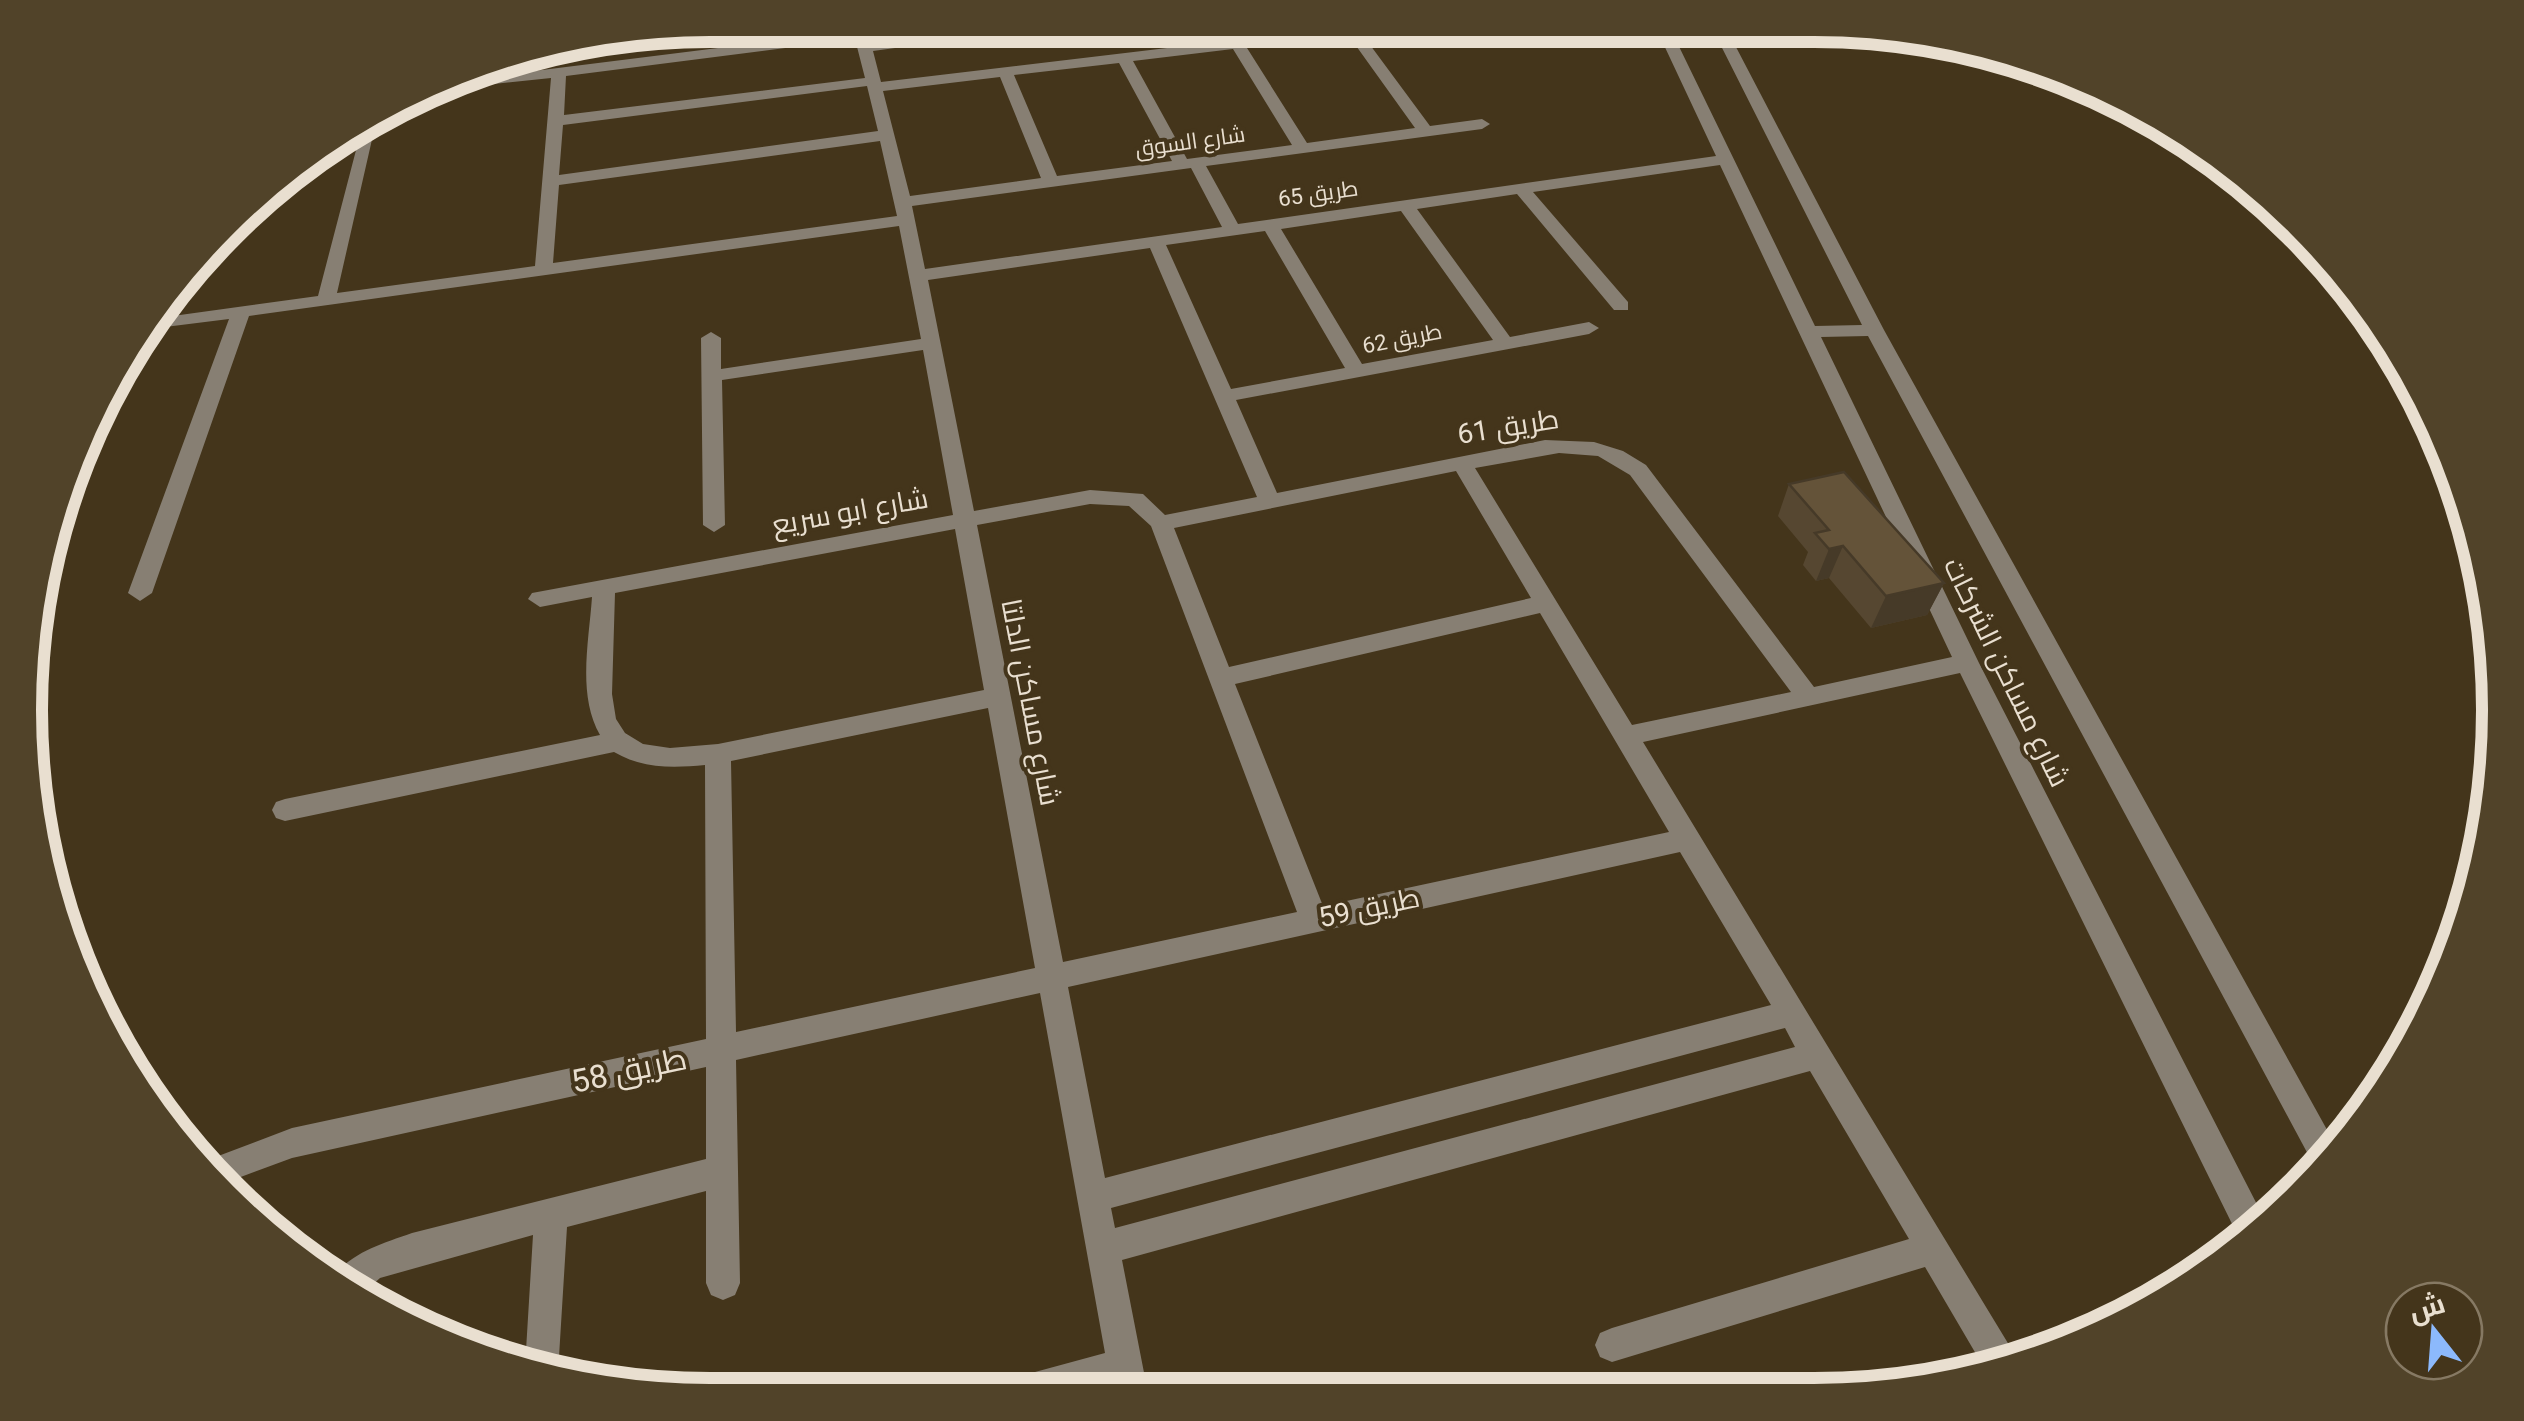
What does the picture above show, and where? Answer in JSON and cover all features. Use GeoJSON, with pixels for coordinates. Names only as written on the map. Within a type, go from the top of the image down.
{"type":"FeatureCollection","features":[{"type":"Feature","properties":{"kind":"street"},"geometry":{"type":"LineString","coordinates":[[487,81],[812,42]]}},
{"type":"Feature","properties":{"kind":"street","name":"شارع مساكن الدلتا"},"geometry":{"type":"LineString","coordinates":[[864,42],[918,276],[1127,1378]]}},
{"type":"Feature","properties":{"kind":"street"},"geometry":{"type":"LineString","coordinates":[[556,121],[1253,42]]}},
{"type":"Feature","properties":{"kind":"street"},"geometry":{"type":"LineString","coordinates":[[1361,42],[1426,131]]}},
{"type":"Feature","properties":{"kind":"street","name":"شارع مساكن الشركات"},"geometry":{"type":"LineString","coordinates":[[1670,42],[1968,663],[2246,1219]]}},
{"type":"Feature","properties":{"kind":"street","name":"شارع مساكن الشركات"},"geometry":{"type":"LineString","coordinates":[[1726,42],[1874,330],[2319,1147]]}},
{"type":"Feature","properties":{"kind":"street"},"geometry":{"type":"LineString","coordinates":[[1237,44],[1302,148]]}},
{"type":"Feature","properties":{"kind":"street"},"geometry":{"type":"LineString","coordinates":[[1123,57],[1232,228]]}},
{"type":"Feature","properties":{"kind":"street"},"geometry":{"type":"LineString","coordinates":[[544,270],[559,72]]}},
{"type":"Feature","properties":{"kind":"street"},"geometry":{"type":"LineString","coordinates":[[1005,72],[1052,182]]}},
{"type":"Feature","properties":{"kind":"street","name":"شارع السوق"},"geometry":{"type":"LineString","coordinates":[[168,321],[544,270],[904,211],[1052,182],[1482,124]]}},
{"type":"Feature","properties":{"kind":"street"},"geometry":{"type":"LineString","coordinates":[[551,182],[886,135]]}},
{"type":"Feature","properties":{"kind":"street"},"geometry":{"type":"LineString","coordinates":[[326,300],[367,138]]}},
{"type":"Feature","properties":{"kind":"street","name":"طريق 65"},"geometry":{"type":"LineString","coordinates":[[918,276],[1518,186],[1726,159]]}},
{"type":"Feature","properties":{"kind":"street"},"geometry":{"type":"LineString","coordinates":[[1518,186],[1621,306]]}},
{"type":"Feature","properties":{"kind":"street"},"geometry":{"type":"LineString","coordinates":[[1404,203],[1506,344]]}},
{"type":"Feature","properties":{"kind":"street"},"geometry":{"type":"LineString","coordinates":[[1269,223],[1357,372]]}},
{"type":"Feature","properties":{"kind":"street"},"geometry":{"type":"LineString","coordinates":[[1155,240],[1270,501]]}},
{"type":"Feature","properties":{"kind":"street"},"geometry":{"type":"LineString","coordinates":[[140,593],[242,311]]}},
{"type":"Feature","properties":{"kind":"street","name":"طريق 62"},"geometry":{"type":"LineString","coordinates":[[1224,396],[1589,328]]}},
{"type":"Feature","properties":{"kind":"street"},"geometry":{"type":"LineString","coordinates":[[1809,332],[1874,330]]}},
{"type":"Feature","properties":{"kind":"street"},"geometry":{"type":"LineString","coordinates":[[710,338],[714,525]]}},
{"type":"Feature","properties":{"kind":"street"},"geometry":{"type":"LineString","coordinates":[[711,376],[931,343]]}},
{"type":"Feature","properties":{"kind":"street","name":"طريق 61"},"geometry":{"type":"LineString","coordinates":[[1161,522],[1462,463],[1585,444],[1615,452],[1638,470],[1809,698]]}},
{"type":"Feature","properties":{"kind":"street"},"geometry":{"type":"LineString","coordinates":[[1462,463],[1996,1353]]}},
{"type":"Feature","properties":{"kind":"street","name":"شارع ابو سريع"},"geometry":{"type":"LineString","coordinates":[[540,598],[1113,496],[1135,499],[1161,522]]}},
{"type":"Feature","properties":{"kind":"street"},"geometry":{"type":"LineString","coordinates":[[1161,522],[1314,919]]}},
{"type":"Feature","properties":{"kind":"street"},"geometry":{"type":"LineString","coordinates":[[604,587],[600,718],[613,742],[640,757],[678,761],[1000,696]]}},
{"type":"Feature","properties":{"kind":"street"},"geometry":{"type":"LineString","coordinates":[[1221,678],[1546,603]]}},
{"type":"Feature","properties":{"kind":"street"},"geometry":{"type":"LineString","coordinates":[[1626,736],[1968,663]]}},
{"type":"Feature","properties":{"kind":"street"},"geometry":{"type":"LineString","coordinates":[[286,810],[613,742]]}},
{"type":"Feature","properties":{"kind":"street"},"geometry":{"type":"LineString","coordinates":[[718,754],[722,1283]]}},
{"type":"Feature","properties":{"kind":"street","name":"طريق 59"},"geometry":{"type":"LineString","coordinates":[[1052,976],[1688,840]]}},
{"type":"Feature","properties":{"kind":"street","name":"طريق 58"},"geometry":{"type":"LineString","coordinates":[[224,1168],[292,1143],[1052,976]]}},
{"type":"Feature","properties":{"kind":"street"},"geometry":{"type":"LineString","coordinates":[[1092,1197],[1792,1013]]}},
{"type":"Feature","properties":{"kind":"street"},"geometry":{"type":"LineString","coordinates":[[1103,1248],[1817,1055]]}},
{"type":"Feature","properties":{"kind":"street"},"geometry":{"type":"LineString","coordinates":[[356,1277],[370,1265],[721,1171]]}},
{"type":"Feature","properties":{"kind":"street"},"geometry":{"type":"LineString","coordinates":[[543,1357],[551,1215]]}},
{"type":"Feature","properties":{"kind":"street"},"geometry":{"type":"LineString","coordinates":[[1612,1345],[1934,1248]]}},
{"type":"Feature","properties":{"kind":"building"},"geometry":{"type":"Polygon","coordinates":[[[1844,472],[1944,583],[1886,596],[1843,546],[1829,549],[1815,533],[1829,530],[1789,484],[1844,472]]]}}]}
